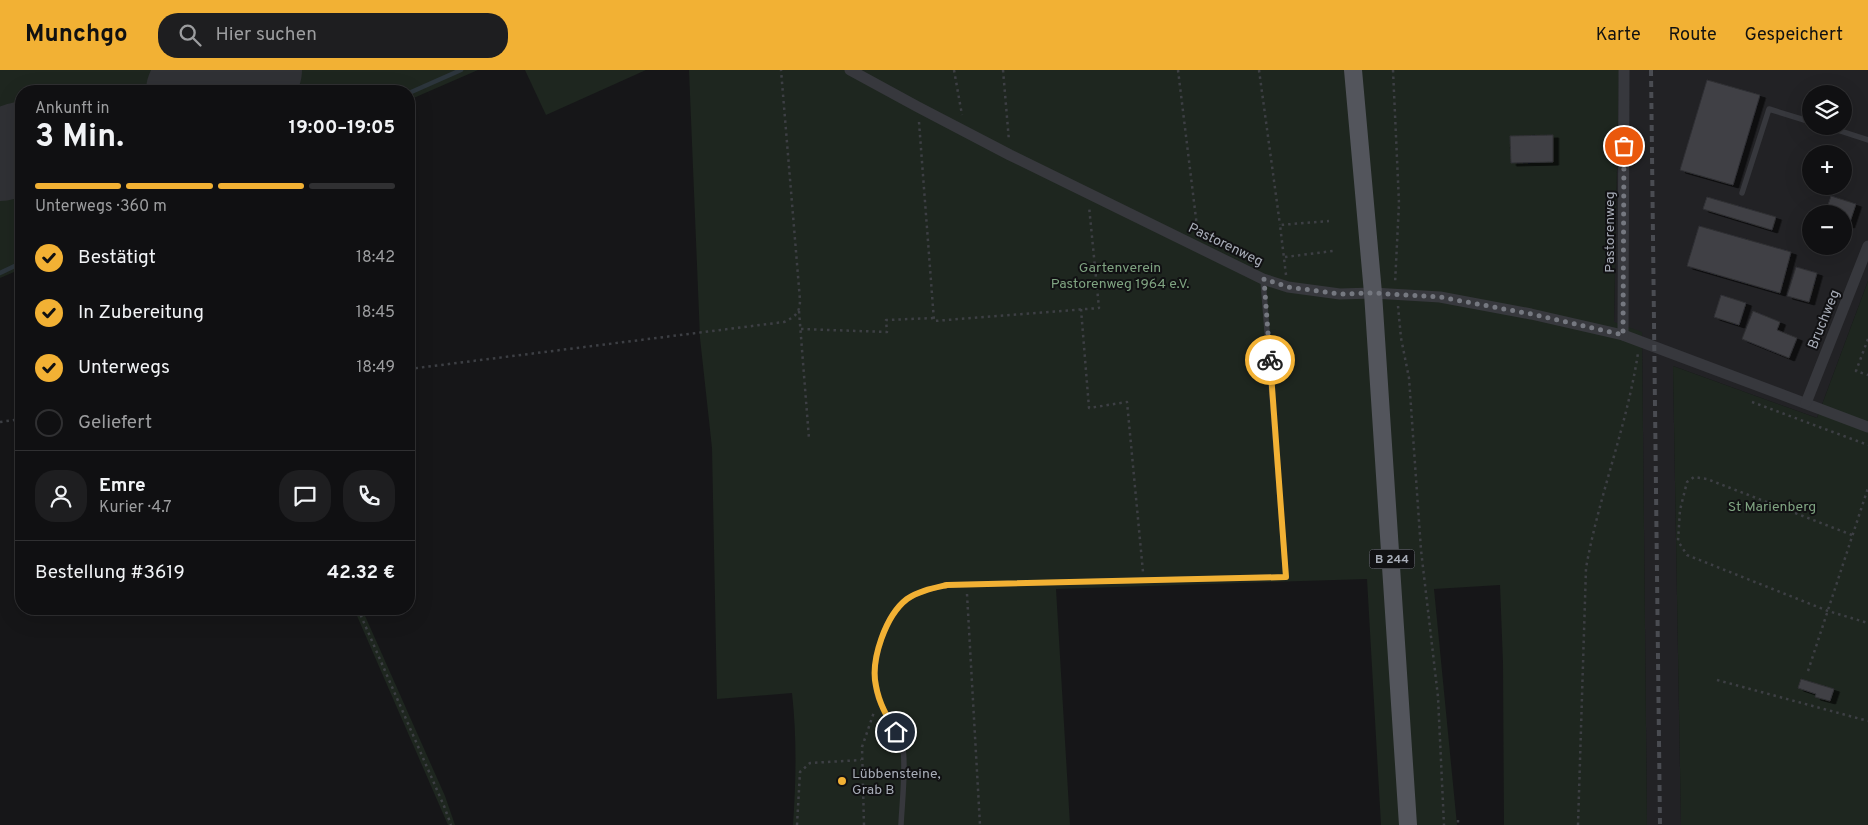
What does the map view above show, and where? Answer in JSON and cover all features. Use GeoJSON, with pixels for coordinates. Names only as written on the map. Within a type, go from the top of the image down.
{"type":"FeatureCollection","features":[{"type":"Feature","properties":{"kind":"main road","name":"B 244"},"geometry":{"type":"LineString","coordinates":[[1353,70],[1373,293],[1408,825]]}},
{"type":"Feature","properties":{"kind":"street","name":"Pastorenweg"},"geometry":{"type":"LineString","coordinates":[[850,70],[1010,155],[1264,279],[1288,287],[1340,294],[1373,293],[1440,297],[1623,335],[1868,427]]}},
{"type":"Feature","properties":{"kind":"street","name":"Pastorenweg"},"geometry":{"type":"LineString","coordinates":[[1623,335],[1624,70]]}},
{"type":"Feature","properties":{"kind":"street","name":"Bruchweg"},"geometry":{"type":"LineString","coordinates":[[1806,403],[1868,246]]}},
{"type":"Feature","properties":{"kind":"lane"},"geometry":{"type":"LineString","coordinates":[[1742,193],[1769,108],[1802,119]]}},
{"type":"Feature","properties":{"kind":"lane"},"geometry":{"type":"LineString","coordinates":[[1852,135],[1868,140]]}},
{"type":"Feature","properties":{"kind":"lane"},"geometry":{"type":"LineString","coordinates":[[901,825],[903,747],[878,698],[875,684],[878,648],[896,610],[907,600],[931,589],[947,585],[1286,577],[1264,279]]}},
{"type":"Feature","properties":{"kind":"path"},"geometry":{"type":"LineString","coordinates":[[781,70],[800,300],[800,329],[809,439]]}},
{"type":"Feature","properties":{"kind":"path"},"geometry":{"type":"LineString","coordinates":[[954,70],[964,131]]}},
{"type":"Feature","properties":{"kind":"path"},"geometry":{"type":"LineString","coordinates":[[1003,70],[1010,155]]}},
{"type":"Feature","properties":{"kind":"path"},"geometry":{"type":"LineString","coordinates":[[1178,70],[1200,248]]}},
{"type":"Feature","properties":{"kind":"path"},"geometry":{"type":"LineString","coordinates":[[1260,70],[1288,287]]}},
{"type":"Feature","properties":{"kind":"path"},"geometry":{"type":"LineString","coordinates":[[1393,70],[1399,202],[1394,278],[1401,338],[1409,378],[1421,550],[1438,697],[1444,825]]}},
{"type":"Feature","properties":{"kind":"path"},"geometry":{"type":"LineString","coordinates":[[918,107],[934,321],[1099,308],[1087,192]]}},
{"type":"Feature","properties":{"kind":"path"},"geometry":{"type":"LineString","coordinates":[[1280,225],[1329,221]]}},
{"type":"Feature","properties":{"kind":"path"},"geometry":{"type":"LineString","coordinates":[[1284,257],[1333,251]]}},
{"type":"Feature","properties":{"kind":"path"},"geometry":{"type":"LineString","coordinates":[[1081,309],[1089,408],[1127,402],[1144,580]]}},
{"type":"Feature","properties":{"kind":"path"},"geometry":{"type":"LineString","coordinates":[[415,368],[784,322],[796,316],[799,310]]}},
{"type":"Feature","properties":{"kind":"path"},"geometry":{"type":"LineString","coordinates":[[800,329],[887,332],[886,320],[934,318]]}},
{"type":"Feature","properties":{"kind":"path"},"geometry":{"type":"LineString","coordinates":[[1868,339],[1856,371],[1868,375]]}},
{"type":"Feature","properties":{"kind":"path"},"geometry":{"type":"LineString","coordinates":[[1578,825],[1586,568],[1592,534],[1630,399],[1640,341]]}},
{"type":"Feature","properties":{"kind":"path"},"geometry":{"type":"LineString","coordinates":[[1752,402],[1868,446]]}},
{"type":"Feature","properties":{"kind":"path"},"geometry":{"type":"LineString","coordinates":[[0,422],[15,420]]}},
{"type":"Feature","properties":{"kind":"path"},"geometry":{"type":"LineString","coordinates":[[1852,535],[1707,479],[1694,477],[1687,482],[1680,510],[1678,541],[1687,555],[1828,611],[1868,624]]}},
{"type":"Feature","properties":{"kind":"path"},"geometry":{"type":"LineString","coordinates":[[1808,671],[1868,488]]}},
{"type":"Feature","properties":{"kind":"path"},"geometry":{"type":"LineString","coordinates":[[966,585],[980,825]]}},
{"type":"Feature","properties":{"kind":"path"},"geometry":{"type":"LineString","coordinates":[[361,615],[451,825]]}},
{"type":"Feature","properties":{"kind":"path"},"geometry":{"type":"LineString","coordinates":[[1717,680],[1868,721]]}},
{"type":"Feature","properties":{"kind":"path"},"geometry":{"type":"LineString","coordinates":[[864,825],[862,747],[878,698]]}},
{"type":"Feature","properties":{"kind":"path"},"geometry":{"type":"LineString","coordinates":[[797,825],[800,772],[810,764],[861,760]]}},
{"type":"Feature","properties":{"kind":"path"},"geometry":{"type":"LineString","coordinates":[[1458,820],[1458,825]]}},
{"type":"Feature","properties":{"kind":"shaded area"},"geometry":{"type":"Polygon","coordinates":[[[1619,70],[1868,70],[1868,281],[1817,418],[1673,366],[1681,825],[1647,825],[1642,333],[1614,323],[1619,70]]]}},
{"type":"Feature","properties":{"kind":"green space"},"geometry":{"type":"Polygon","coordinates":[[[0,70],[478,70],[415,97],[415,85],[15,85],[15,272],[0,278],[0,70]]]}},
{"type":"Feature","properties":{"kind":"green space"},"geometry":{"type":"Polygon","coordinates":[[[525,70],[646,70],[546,115],[525,70]]]}},
{"type":"Feature","properties":{"kind":"green space","name":"Gartenverein Pastorenweg 1964 e.V."},"geometry":{"type":"Polygon","coordinates":[[[689,70],[1619,70],[1614,322],[1642,332],[1647,825],[1504,825],[1503,663],[1500,585],[1434,589],[1457,825],[1381,825],[1367,579],[1056,589],[1070,825],[793,825],[796,759],[792,693],[717,699],[712,448],[700,338],[689,70]]]}},
{"type":"Feature","properties":{"kind":"green space","name":"St Marienberg"},"geometry":{"type":"Polygon","coordinates":[[[1868,281],[1868,825],[1681,825],[1673,366],[1817,418],[1868,281]]]}},
{"type":"Feature","properties":{"kind":"green space"},"geometry":{"type":"Polygon","coordinates":[[[357,615],[365,615],[445,796],[455,825],[448,825],[357,615]]]}},
{"type":"Feature","properties":{"kind":"building"},"geometry":{"type":"Polygon","coordinates":[[[1707,80],[1760,95],[1733,185],[1680,170],[1707,80]]]}},
{"type":"Feature","properties":{"kind":"building"},"geometry":{"type":"Polygon","coordinates":[[[1553,135],[1553,162],[1511,163],[1510,136],[1553,135]]]}},
{"type":"Feature","properties":{"kind":"building"},"geometry":{"type":"Polygon","coordinates":[[[1831,196],[1856,204],[1852,216],[1852,205],[1828,205],[1831,196]]]}},
{"type":"Feature","properties":{"kind":"building"},"geometry":{"type":"Polygon","coordinates":[[[1707,197],[1776,217],[1772,230],[1703,209],[1707,197]]]}},
{"type":"Feature","properties":{"kind":"building"},"geometry":{"type":"Polygon","coordinates":[[[1699,226],[1791,252],[1780,293],[1687,266],[1699,226]]]}},
{"type":"Feature","properties":{"kind":"building"},"geometry":{"type":"Polygon","coordinates":[[[1796,267],[1817,273],[1809,302],[1787,296],[1796,267]]]}},
{"type":"Feature","properties":{"kind":"building"},"geometry":{"type":"Polygon","coordinates":[[[1721,295],[1746,303],[1739,325],[1714,317],[1721,295]]]}},
{"type":"Feature","properties":{"kind":"building"},"geometry":{"type":"Polygon","coordinates":[[[1753,311],[1780,322],[1777,330],[1797,338],[1789,358],[1742,339],[1753,311]]]}},
{"type":"Feature","properties":{"kind":"building"},"geometry":{"type":"Polygon","coordinates":[[[1801,679],[1834,689],[1830,701],[1815,697],[1816,694],[1798,688],[1801,679]]]}},
{"type":"Feature","properties":{"kind":"waterway"},"geometry":{"type":"LineString","coordinates":[[415,90],[461,70]]}},
{"type":"Feature","properties":{"kind":"waterway"},"geometry":{"type":"LineString","coordinates":[[0,273],[15,266]]}},
{"type":"Feature","properties":{"kind":"runway"},"geometry":{"type":"LineString","coordinates":[[210,85],[256,70]]}},
{"type":"Feature","properties":{"kind":"runway"},"geometry":{"type":"LineString","coordinates":[[0,155],[15,150]]}},
{"type":"Feature","properties":{"kind":"railway"},"geometry":{"type":"LineString","coordinates":[[1651,70],[1660,825]]}},
{"type":"Feature","properties":{"kind":"way so far"},"geometry":{"type":"LineString","coordinates":[[1270,360],[1264,279],[1302,290],[1340,294],[1373,293],[1440,297],[1531,314],[1623,335],[1624,146]]}},
{"type":"Feature","properties":{"kind":"place","name":"Lübbensteine, Grab B"},"geometry":{"type":"Point","coordinates":[842,781]}},
{"type":"Feature","properties":{"kind":"route"},"geometry":{"type":"LineString","coordinates":[[896,732],[878,698],[875,684],[878,648],[896,610],[907,600],[918,594],[947,585],[1286,577],[1270,360]]}}]}
